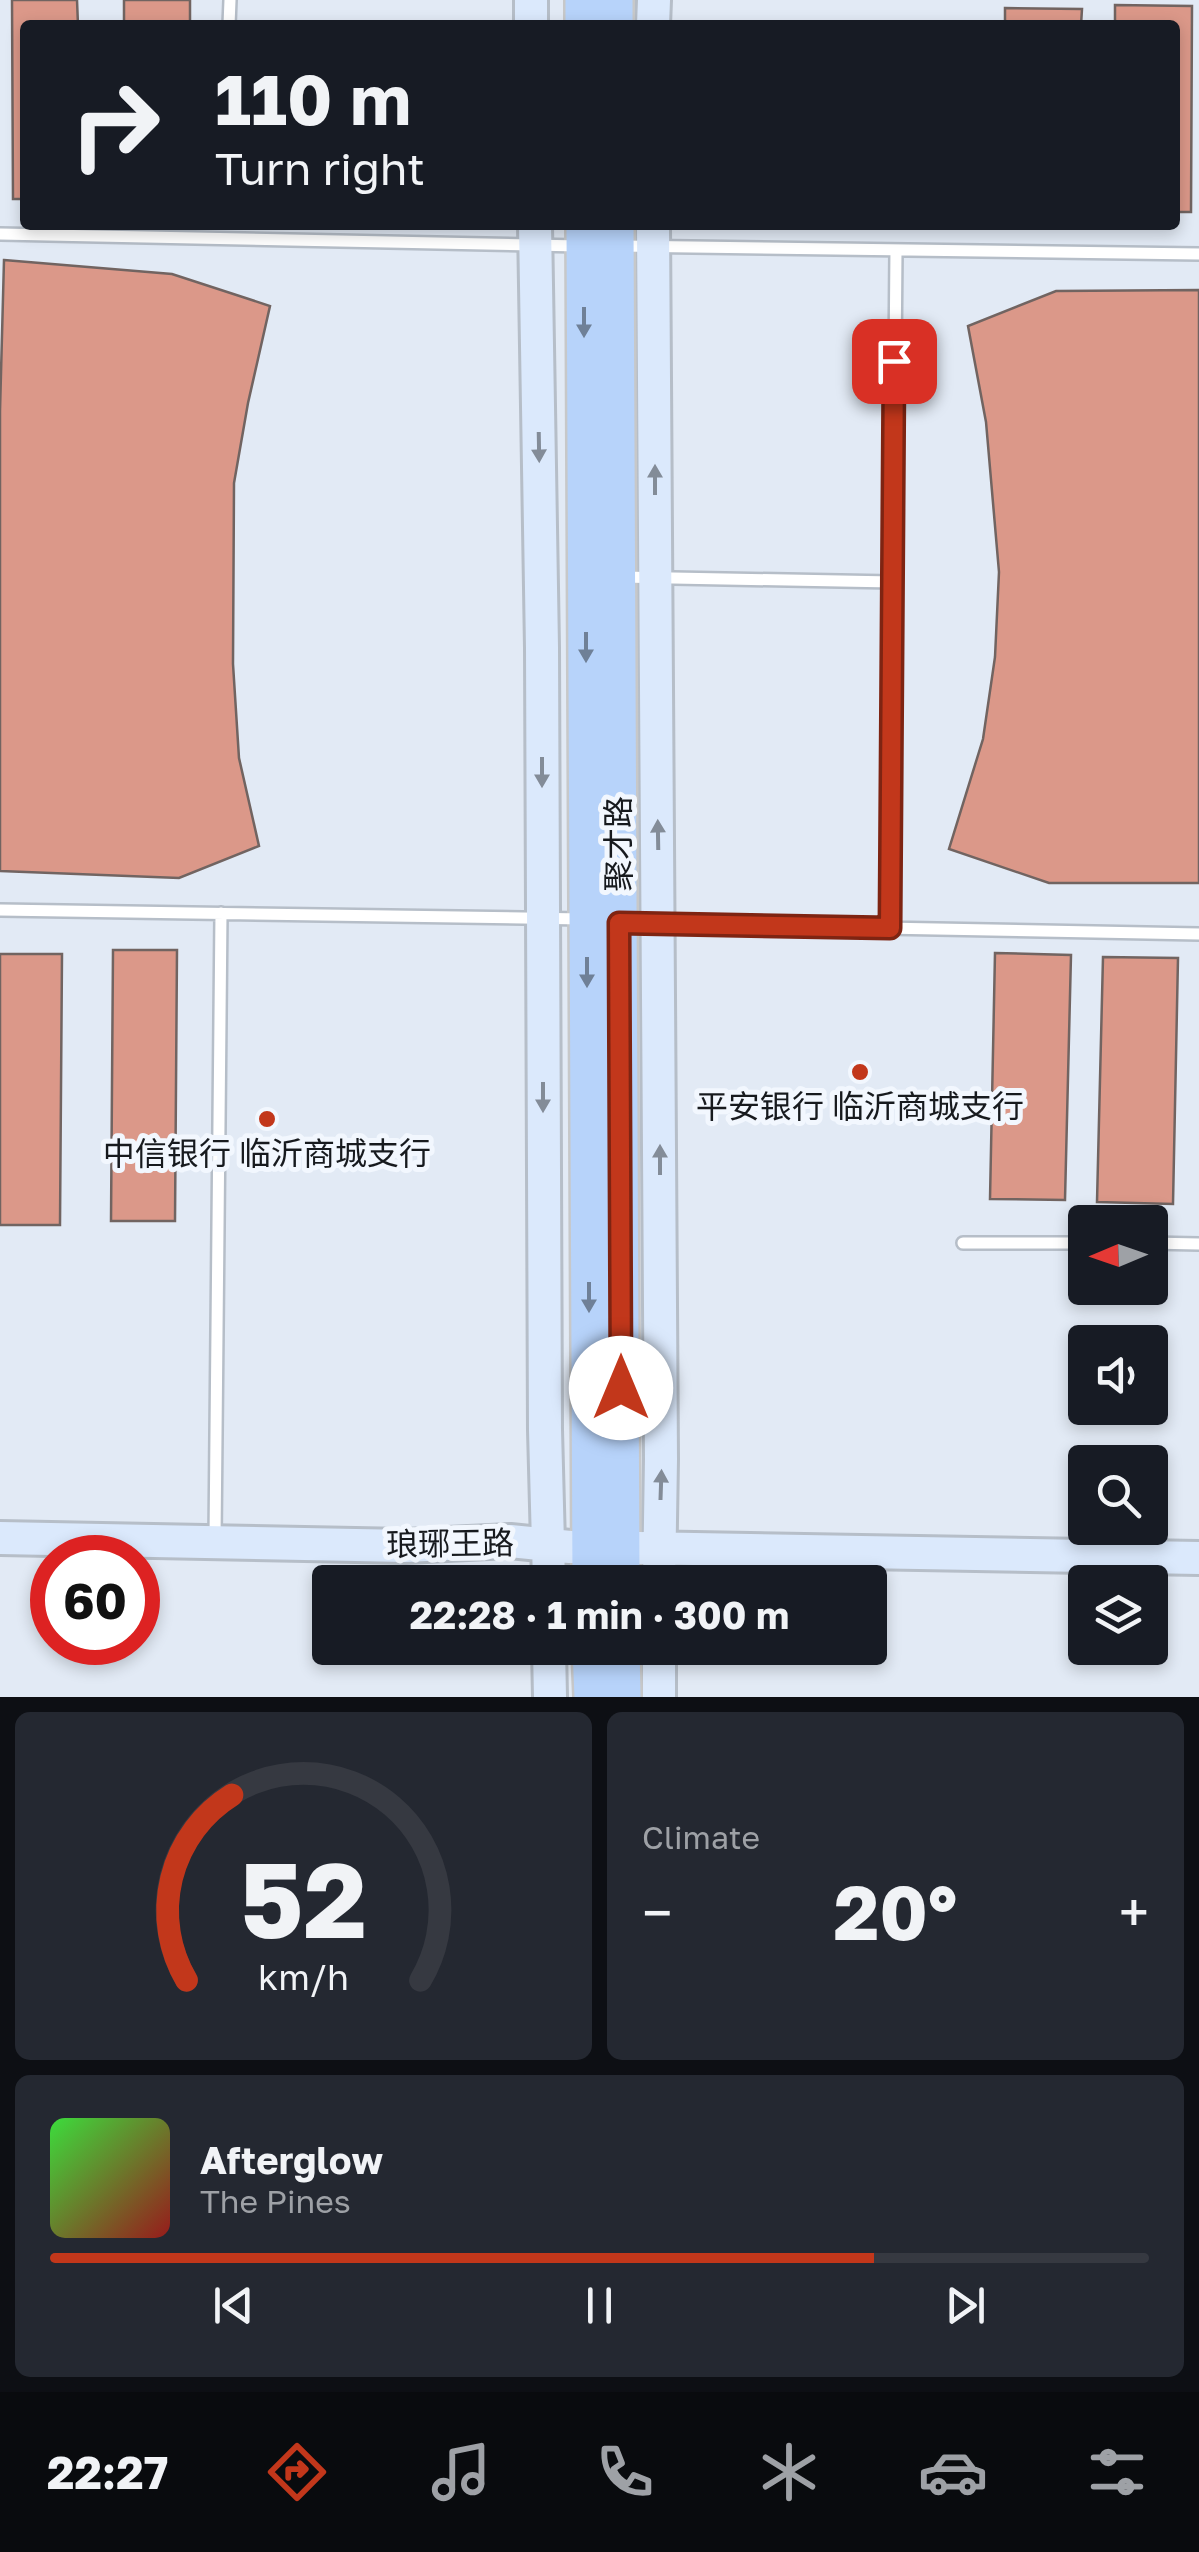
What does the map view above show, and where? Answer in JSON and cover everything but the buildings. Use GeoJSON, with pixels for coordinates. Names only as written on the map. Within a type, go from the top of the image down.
{"type":"FeatureCollection","features":[{"type":"Feature","properties":{"kind":"main road","name":"聚才路"},"geometry":{"type":"LineString","coordinates":[[600,236],[617,577],[603,921]]}},
{"type":"Feature","properties":{"kind":"main road","name":"聚才路"},"geometry":{"type":"LineString","coordinates":[[600,236],[606,1565]]}},
{"type":"Feature","properties":{"kind":"main road"},"geometry":{"type":"LineString","coordinates":[[591,1665],[592,1697]]}},
{"type":"Feature","properties":{"kind":"main road"},"geometry":{"type":"LineString","coordinates":[[623,1665],[624,1697]]}},
{"type":"Feature","properties":{"kind":"street"},"geometry":{"type":"LineString","coordinates":[[536,235],[548,1565]]}},
{"type":"Feature","properties":{"kind":"street"},"geometry":{"type":"LineString","coordinates":[[653,236],[662,1459],[658,1565]]}},
{"type":"Feature","properties":{"kind":"street","name":"琅琊王路"},"geometry":{"type":"LineString","coordinates":[[0,1538],[406,1546],[510,1541],[548,1545],[606,1565],[658,1548],[1199,1558]]}},
{"type":"Feature","properties":{"kind":"street"},"geometry":{"type":"LineString","coordinates":[[549,1665],[550,1697]]}},
{"type":"Feature","properties":{"kind":"street"},"geometry":{"type":"LineString","coordinates":[[659,1665],[660,1697]]}},
{"type":"Feature","properties":{"kind":"lane"},"geometry":{"type":"LineString","coordinates":[[0,234],[653,236],[896,250],[1199,254]]}},
{"type":"Feature","properties":{"kind":"lane"},"geometry":{"type":"LineString","coordinates":[[890,928],[896,250]]}},
{"type":"Feature","properties":{"kind":"lane"},"geometry":{"type":"LineString","coordinates":[[617,577],[892,582]]}},
{"type":"Feature","properties":{"kind":"lane"},"geometry":{"type":"LineString","coordinates":[[0,910],[1199,934]]}},
{"type":"Feature","properties":{"kind":"lane"},"geometry":{"type":"LineString","coordinates":[[215,1542],[221,913]]}},
{"type":"Feature","properties":{"kind":"lane"},"geometry":{"type":"LineString","coordinates":[[963,1243],[1068,1243]]}},
{"type":"Feature","properties":{"kind":"lane"},"geometry":{"type":"LineString","coordinates":[[1168,1244],[1199,1244]]}},
{"type":"Feature","properties":{"kind":"place","name":"平安银行 临沂商城支行"},"geometry":{"type":"Point","coordinates":[860,1072]}},
{"type":"Feature","properties":{"kind":"place","name":"中信银行 临沂商城支行"},"geometry":{"type":"Point","coordinates":[267,1119]}},
{"type":"Feature","properties":{"kind":"route"},"geometry":{"type":"LineString","coordinates":[[621,1388],[619,923],[890,928],[894,361]]}}]}
